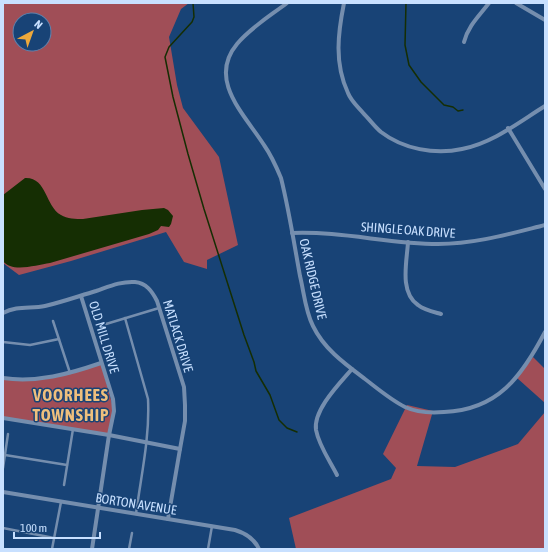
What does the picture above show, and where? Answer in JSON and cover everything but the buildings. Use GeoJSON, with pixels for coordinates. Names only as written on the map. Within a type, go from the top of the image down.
{"type":"FeatureCollection","features":[{"type":"Feature","properties":{"kind":"street","name":"OAK RIDGE DRIVE"},"geometry":{"type":"LineString","coordinates":[[287,3],[245,36],[237,45],[228,57],[226,78],[233,98],[264,145],[281,178],[308,313],[313,326],[329,349],[352,369],[406,407],[434,412],[449,412],[471,408],[485,402],[512,383],[532,355],[545,332]]}},
{"type":"Feature","properties":{"kind":"street"},"geometry":{"type":"LineString","coordinates":[[344,3],[338,32],[338,45],[343,79],[347,92],[352,101],[382,132],[401,143],[431,151],[461,150],[482,143],[545,106]]}},
{"type":"Feature","properties":{"kind":"street"},"geometry":{"type":"LineString","coordinates":[[464,42],[466,32],[490,3]]}},
{"type":"Feature","properties":{"kind":"street"},"geometry":{"type":"LineString","coordinates":[[516,3],[545,20]]}},
{"type":"Feature","properties":{"kind":"street"},"geometry":{"type":"LineString","coordinates":[[508,128],[545,189]]}},
{"type":"Feature","properties":{"kind":"street","name":"SHINGLE OAK DRIVE"},"geometry":{"type":"LineString","coordinates":[[292,233],[316,232],[437,244],[469,243],[494,238],[545,224]]}},
{"type":"Feature","properties":{"kind":"street"},"geometry":{"type":"LineString","coordinates":[[408,242],[406,270],[408,293],[411,299],[418,305],[441,314]]}},
{"type":"Feature","properties":{"kind":"street","name":"MATLACK DRIVE"},"geometry":{"type":"LineString","coordinates":[[3,313],[10,309],[42,306],[81,296],[124,282],[136,282],[146,285],[153,292],[184,387],[185,421],[168,519]]}},
{"type":"Feature","properties":{"kind":"street","name":"OLD MILL DRIVE"},"geometry":{"type":"LineString","coordinates":[[81,296],[113,399],[114,411],[92,549]]}},
{"type":"Feature","properties":{"kind":"street"},"geometry":{"type":"LineString","coordinates":[[3,378],[15,380],[43,379],[70,373],[101,363]]}},
{"type":"Feature","properties":{"kind":"street"},"geometry":{"type":"LineString","coordinates":[[337,475],[319,440],[316,429],[317,418],[327,401],[352,369]]}},
{"type":"Feature","properties":{"kind":"street"},"geometry":{"type":"LineString","coordinates":[[3,418],[109,435],[180,449]]}},
{"type":"Feature","properties":{"kind":"street","name":"BORTON AVENUE"},"geometry":{"type":"LineString","coordinates":[[3,492],[212,526],[243,533],[251,538],[259,549]]}},
{"type":"Feature","properties":{"kind":"lane"},"geometry":{"type":"LineString","coordinates":[[106,324],[159,308]]}},
{"type":"Feature","properties":{"kind":"lane"},"geometry":{"type":"LineString","coordinates":[[125,318],[148,398],[149,412],[136,514]]}},
{"type":"Feature","properties":{"kind":"lane"},"geometry":{"type":"LineString","coordinates":[[53,321],[70,373]]}},
{"type":"Feature","properties":{"kind":"lane"},"geometry":{"type":"LineString","coordinates":[[3,342],[30,345],[59,339]]}},
{"type":"Feature","properties":{"kind":"lane"},"geometry":{"type":"LineString","coordinates":[[64,485],[73,429]]}},
{"type":"Feature","properties":{"kind":"lane"},"geometry":{"type":"LineString","coordinates":[[3,468],[8,434]]}},
{"type":"Feature","properties":{"kind":"lane"},"geometry":{"type":"LineString","coordinates":[[5,455],[67,465]]}},
{"type":"Feature","properties":{"kind":"lane"},"geometry":{"type":"LineString","coordinates":[[52,549],[61,502]]}},
{"type":"Feature","properties":{"kind":"lane"},"geometry":{"type":"LineString","coordinates":[[208,549],[212,526]]}},
{"type":"Feature","properties":{"kind":"lane"},"geometry":{"type":"LineString","coordinates":[[3,528],[54,538]]}},
{"type":"Feature","properties":{"kind":"lane"},"geometry":{"type":"LineString","coordinates":[[129,549],[132,533]]}},
{"type":"Feature","properties":{"kind":"shaded area"},"geometry":{"type":"Polygon","coordinates":[[[3,3],[189,3],[181,9],[169,37],[177,85],[183,108],[219,157],[238,245],[207,260],[207,269],[184,262],[166,232],[19,275],[3,263],[3,3]]]}},
{"type":"Feature","properties":{"kind":"shaded area"},"geometry":{"type":"Polygon","coordinates":[[[25,178],[38,182],[56,211],[66,217],[83,219],[164,208],[173,216],[171,224],[169,227],[161,226],[158,230],[149,234],[50,263],[25,267],[12,267],[3,261],[3,195],[25,178]]]}},
{"type":"Feature","properties":{"kind":"shaded area"},"geometry":{"type":"Polygon","coordinates":[[[533,357],[545,369],[545,403],[517,378],[533,357]]]}},
{"type":"Feature","properties":{"kind":"shaded area"},"geometry":{"type":"Polygon","coordinates":[[[101,363],[114,411],[109,435],[3,418],[3,378],[43,379],[101,363]]]}},
{"type":"Feature","properties":{"kind":"shaded area"},"geometry":{"type":"Polygon","coordinates":[[[407,405],[433,411],[417,466],[455,467],[518,444],[545,412],[545,549],[296,549],[289,518],[391,479],[396,468],[383,454],[407,405]]]}},
{"type":"Feature","properties":{"kind":"waterway"},"geometry":{"type":"LineString","coordinates":[[193,3],[194,17],[192,22],[169,47],[165,57],[173,97],[204,209],[256,371],[270,395],[279,420],[287,428],[297,432]]}},
{"type":"Feature","properties":{"kind":"waterway"},"geometry":{"type":"LineString","coordinates":[[406,3],[405,45],[409,65],[421,82],[444,105],[453,107],[458,111],[463,110]]}},
{"type":"Feature","properties":{"kind":"district","name":"VOORHEES TOWNSHIP"},"geometry":{"type":"Point","coordinates":[71,405]}}]}
